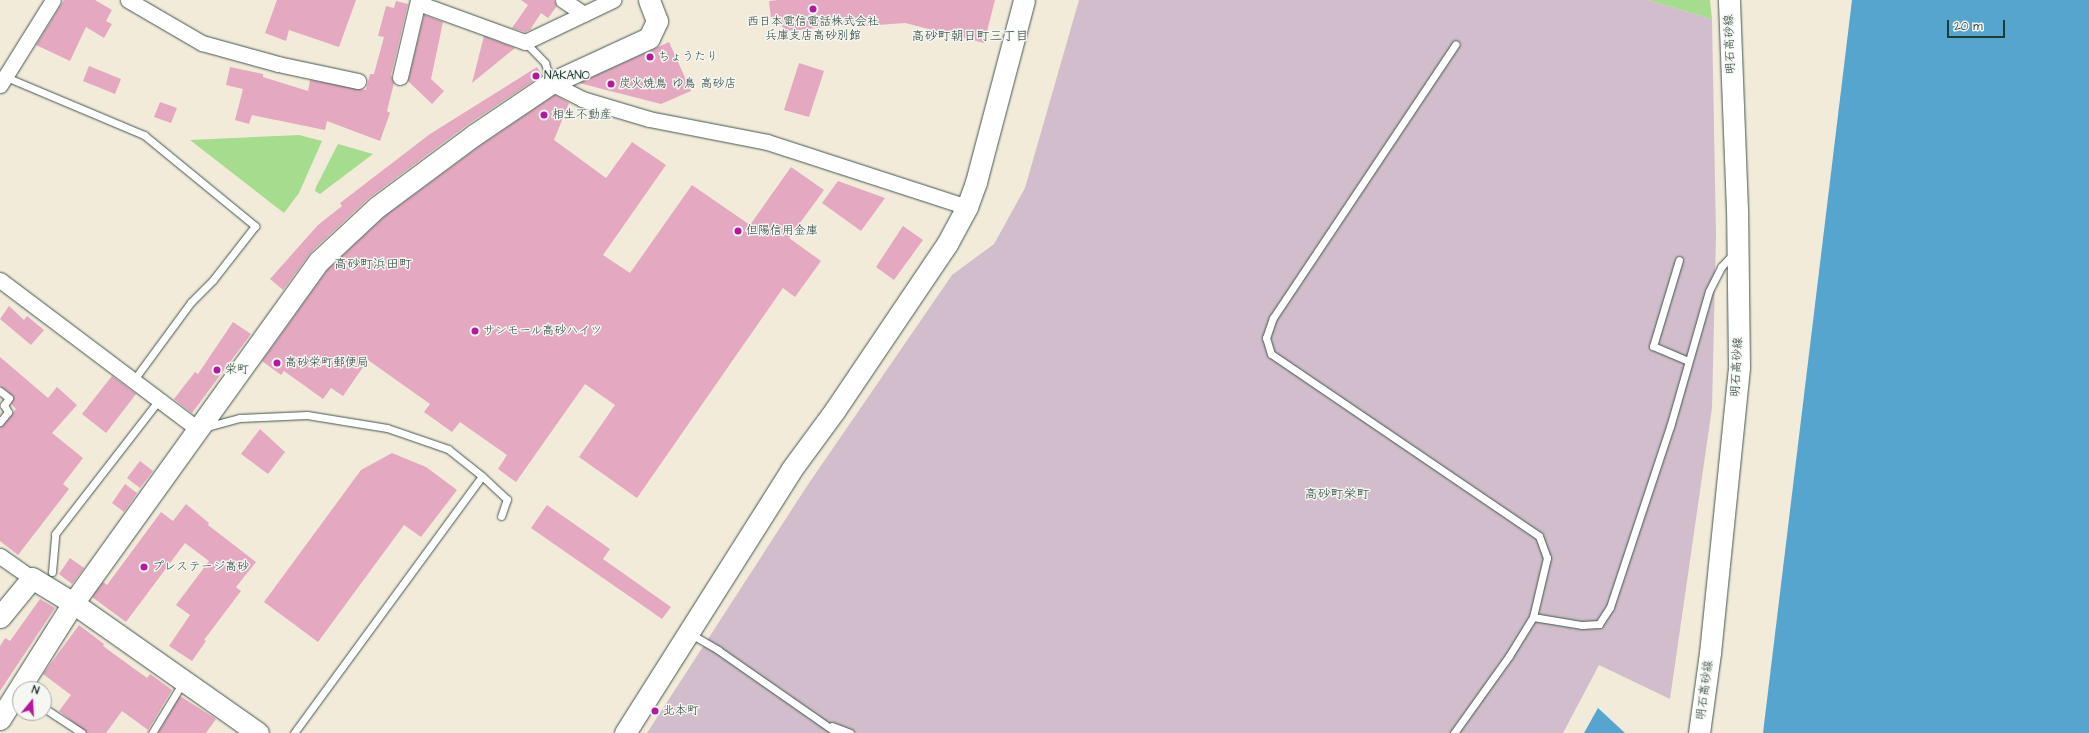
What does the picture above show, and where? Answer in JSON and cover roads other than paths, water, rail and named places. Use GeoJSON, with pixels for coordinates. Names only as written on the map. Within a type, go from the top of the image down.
{"type":"FeatureCollection","features":[{"type":"Feature","properties":{"kind":"street"},"geometry":{"type":"LineString","coordinates":[[3,81],[53,0]]}},
{"type":"Feature","properties":{"kind":"street"},"geometry":{"type":"LineString","coordinates":[[128,0],[202,43],[278,64],[358,81]]}},
{"type":"Feature","properties":{"kind":"street"},"geometry":{"type":"LineString","coordinates":[[563,0],[584,14]]}},
{"type":"Feature","properties":{"kind":"street"},"geometry":{"type":"LineString","coordinates":[[400,77],[418,1],[525,42],[613,0]]}},
{"type":"Feature","properties":{"kind":"street"},"geometry":{"type":"LineString","coordinates":[[25,681],[73,603],[296,290],[319,261],[347,233],[436,162],[551,84],[649,38],[657,21],[649,0]]}},
{"type":"Feature","properties":{"kind":"street"},"geometry":{"type":"LineString","coordinates":[[625,733],[791,470],[930,271],[967,207],[976,182],[1024,0]]}},
{"type":"Feature","properties":{"kind":"street","name":"明石高砂線"},"geometry":{"type":"LineString","coordinates":[[1699,733],[1710,653],[1739,367],[1738,248],[1729,0]]}},
{"type":"Feature","properties":{"kind":"street"},"geometry":{"type":"LineString","coordinates":[[551,84],[582,99],[649,120],[767,142],[967,207]]}},
{"type":"Feature","properties":{"kind":"street"},"geometry":{"type":"LineString","coordinates":[[0,280],[158,401],[198,429]]}},
{"type":"Feature","properties":{"kind":"street"},"geometry":{"type":"LineString","coordinates":[[0,556],[42,575],[73,603],[258,733]]}},
{"type":"Feature","properties":{"kind":"street"},"geometry":{"type":"LineString","coordinates":[[0,617],[42,575]]}},
{"type":"Feature","properties":{"kind":"street"},"geometry":{"type":"LineString","coordinates":[[0,719],[12,701]]}},
{"type":"Feature","properties":{"kind":"lane"},"geometry":{"type":"LineString","coordinates":[[525,42],[545,63],[551,84]]}},
{"type":"Feature","properties":{"kind":"lane"},"geometry":{"type":"LineString","coordinates":[[1454,733],[1509,656],[1533,617],[1547,558],[1539,536],[1270,354],[1266,338],[1273,318],[1456,44]]}},
{"type":"Feature","properties":{"kind":"lane"},"geometry":{"type":"LineString","coordinates":[[3,81],[144,135],[256,226],[213,280],[191,302],[133,382]]}},
{"type":"Feature","properties":{"kind":"lane"},"geometry":{"type":"LineString","coordinates":[[1533,617],[1582,625],[1599,624],[1610,607],[1670,427],[1708,291],[1720,267],[1738,248]]}},
{"type":"Feature","properties":{"kind":"lane"},"geometry":{"type":"LineString","coordinates":[[1679,260],[1653,346],[1688,361]]}},
{"type":"Feature","properties":{"kind":"lane"},"geometry":{"type":"LineString","coordinates":[[0,391],[8,398],[4,406],[8,412],[0,422]]}},
{"type":"Feature","properties":{"kind":"lane"},"geometry":{"type":"LineString","coordinates":[[42,575],[55,534],[158,401]]}},
{"type":"Feature","properties":{"kind":"lane"},"geometry":{"type":"LineString","coordinates":[[198,429],[240,418],[307,415],[387,428],[448,449],[507,498],[501,516]]}},
{"type":"Feature","properties":{"kind":"lane"},"geometry":{"type":"LineString","coordinates":[[294,733],[482,476]]}},
{"type":"Feature","properties":{"kind":"lane"},"geometry":{"type":"LineString","coordinates":[[689,633],[828,725],[837,733]]}},
{"type":"Feature","properties":{"kind":"lane"},"geometry":{"type":"LineString","coordinates":[[152,733],[184,681]]}},
{"type":"Feature","properties":{"kind":"lane"},"geometry":{"type":"LineString","coordinates":[[52,713],[82,733]]}},
{"type":"Feature","properties":{"kind":"lane"},"geometry":{"type":"LineString","coordinates":[[828,725],[850,733]]}},
{"type":"Feature","properties":{"kind":"water"},"geometry":{"type":"Polygon","coordinates":[[[1852,0],[2089,0],[2089,733],[1763,733],[1852,0]]]}},
{"type":"Feature","properties":{"kind":"water"},"geometry":{"type":"Polygon","coordinates":[[[1598,708],[1625,733],[1584,733],[1598,708]]]}},
{"type":"Feature","properties":{"kind":"place","name":"西日本電信電話株式会社 兵庫支店高砂別館"},"geometry":{"type":"Point","coordinates":[813,9]}},
{"type":"Feature","properties":{"kind":"place","name":"ちょうたり"},"geometry":{"type":"Point","coordinates":[650,57]}},
{"type":"Feature","properties":{"kind":"place","name":"NAKANO"},"geometry":{"type":"Point","coordinates":[536,76]}},
{"type":"Feature","properties":{"kind":"place","name":"炭火焼鳥 ゆ鳥 高砂店"},"geometry":{"type":"Point","coordinates":[611,84]}},
{"type":"Feature","properties":{"kind":"place","name":"相生不動産"},"geometry":{"type":"Point","coordinates":[544,115]}},
{"type":"Feature","properties":{"kind":"place","name":"但陽信用金庫"},"geometry":{"type":"Point","coordinates":[738,231]}},
{"type":"Feature","properties":{"kind":"place","name":"サンモール高砂ハイツ"},"geometry":{"type":"Point","coordinates":[475,331]}},
{"type":"Feature","properties":{"kind":"place","name":"高砂栄町郵便局"},"geometry":{"type":"Point","coordinates":[277,363]}},
{"type":"Feature","properties":{"kind":"place","name":"栄町"},"geometry":{"type":"Point","coordinates":[217,370]}},
{"type":"Feature","properties":{"kind":"place","name":"プレステージ高砂"},"geometry":{"type":"Point","coordinates":[144,567]}},
{"type":"Feature","properties":{"kind":"place","name":"北本町"},"geometry":{"type":"Point","coordinates":[655,711]}},
{"type":"Feature","properties":{"kind":"district","name":"高砂町朝日町三丁目"},"geometry":{"type":"Point","coordinates":[970,36]}},
{"type":"Feature","properties":{"kind":"district","name":"高砂町浜田町"},"geometry":{"type":"Point","coordinates":[373,264]}},
{"type":"Feature","properties":{"kind":"district","name":"高砂町栄町"},"geometry":{"type":"Point","coordinates":[1337,494]}}]}
